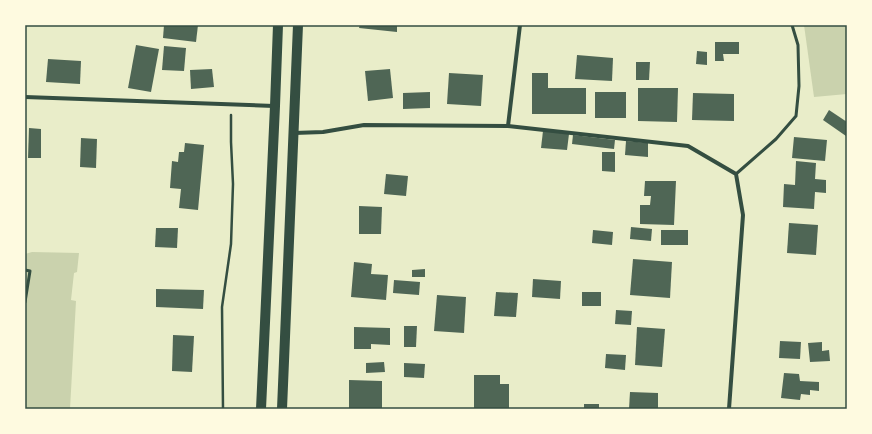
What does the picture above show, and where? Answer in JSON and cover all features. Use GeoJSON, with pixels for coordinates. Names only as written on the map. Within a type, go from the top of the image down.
{"type":"FeatureCollection","features":[{"type":"Feature","properties":{"kind":"main road"},"geometry":{"type":"LineString","coordinates":[[261,409],[278,25]]}},
{"type":"Feature","properties":{"kind":"main road"},"geometry":{"type":"LineString","coordinates":[[282,409],[298,25]]}},
{"type":"Feature","properties":{"kind":"street"},"geometry":{"type":"LineString","coordinates":[[508,126],[520,25]]}},
{"type":"Feature","properties":{"kind":"street"},"geometry":{"type":"LineString","coordinates":[[25,97],[275,106]]}},
{"type":"Feature","properties":{"kind":"street"},"geometry":{"type":"LineString","coordinates":[[293,133],[323,132],[364,125],[508,126],[688,146],[736,174],[743,215],[729,409]]}},
{"type":"Feature","properties":{"kind":"lane"},"geometry":{"type":"LineString","coordinates":[[736,174],[776,140],[796,116],[798,45],[792,25]]}},
{"type":"Feature","properties":{"kind":"lane"},"geometry":{"type":"LineString","coordinates":[[25,270],[30,271],[25,302]]}},
{"type":"Feature","properties":{"kind":"path"},"geometry":{"type":"LineString","coordinates":[[223,409],[222,307],[231,244],[233,184],[231,104]]}},
{"type":"Feature","properties":{"kind":"green space"},"geometry":{"type":"Polygon","coordinates":[[[804,25],[847,25],[847,94],[814,97],[804,25]]]}},
{"type":"Feature","properties":{"kind":"green space"},"geometry":{"type":"Polygon","coordinates":[[[32,252],[79,253],[77,272],[74,273],[71,300],[76,301],[70,409],[25,409],[25,254],[32,252]]]}},
{"type":"Feature","properties":{"kind":"building"},"geometry":{"type":"Polygon","coordinates":[[[164,25],[198,25],[196,42],[163,38],[164,25]]]}},
{"type":"Feature","properties":{"kind":"building"},"geometry":{"type":"Polygon","coordinates":[[[360,25],[397,25],[397,32],[359,28],[360,25]]]}},
{"type":"Feature","properties":{"kind":"building"},"geometry":{"type":"Polygon","coordinates":[[[715,42],[739,42],[739,54],[723,54],[724,61],[715,61],[715,42]]]}},
{"type":"Feature","properties":{"kind":"building"},"geometry":{"type":"Polygon","coordinates":[[[136,45],[159,49],[151,92],[128,88],[136,45]]]}},
{"type":"Feature","properties":{"kind":"building"},"geometry":{"type":"Polygon","coordinates":[[[164,46],[186,48],[184,71],[162,70],[164,46]]]}},
{"type":"Feature","properties":{"kind":"building"},"geometry":{"type":"Polygon","coordinates":[[[697,51],[707,52],[707,65],[696,64],[697,51]]]}},
{"type":"Feature","properties":{"kind":"building"},"geometry":{"type":"Polygon","coordinates":[[[577,55],[613,58],[612,81],[575,79],[577,55]]]}},
{"type":"Feature","properties":{"kind":"building"},"geometry":{"type":"Polygon","coordinates":[[[48,59],[81,61],[80,84],[46,82],[48,59]]]}},
{"type":"Feature","properties":{"kind":"building"},"geometry":{"type":"Polygon","coordinates":[[[636,62],[650,62],[649,80],[636,80],[636,62]]]}},
{"type":"Feature","properties":{"kind":"building"},"geometry":{"type":"Polygon","coordinates":[[[212,69],[214,87],[191,89],[190,70],[212,69]]]}},
{"type":"Feature","properties":{"kind":"building"},"geometry":{"type":"Polygon","coordinates":[[[390,69],[393,98],[368,101],[365,71],[390,69]]]}},
{"type":"Feature","properties":{"kind":"building"},"geometry":{"type":"Polygon","coordinates":[[[449,73],[483,75],[481,106],[447,104],[449,73]]]}},
{"type":"Feature","properties":{"kind":"building"},"geometry":{"type":"Polygon","coordinates":[[[532,73],[548,73],[548,88],[586,88],[586,114],[532,114],[532,73]]]}},
{"type":"Feature","properties":{"kind":"building"},"geometry":{"type":"Polygon","coordinates":[[[638,88],[678,88],[677,122],[638,121],[638,88]]]}},
{"type":"Feature","properties":{"kind":"building"},"geometry":{"type":"Polygon","coordinates":[[[430,92],[430,108],[403,109],[403,93],[430,92]]]}},
{"type":"Feature","properties":{"kind":"building"},"geometry":{"type":"Polygon","coordinates":[[[595,92],[626,92],[626,118],[595,118],[595,92]]]}},
{"type":"Feature","properties":{"kind":"building"},"geometry":{"type":"Polygon","coordinates":[[[693,93],[734,94],[734,121],[692,120],[693,93]]]}},
{"type":"Feature","properties":{"kind":"building"},"geometry":{"type":"Polygon","coordinates":[[[829,110],[847,122],[846,136],[823,120],[829,110]]]}},
{"type":"Feature","properties":{"kind":"building"},"geometry":{"type":"Polygon","coordinates":[[[29,128],[41,129],[41,158],[28,158],[29,128]]]}},
{"type":"Feature","properties":{"kind":"building"},"geometry":{"type":"Polygon","coordinates":[[[543,131],[569,134],[567,150],[541,148],[543,131]]]}},
{"type":"Feature","properties":{"kind":"building"},"geometry":{"type":"Polygon","coordinates":[[[573,135],[615,140],[614,149],[572,144],[573,135]]]}},
{"type":"Feature","properties":{"kind":"building"},"geometry":{"type":"Polygon","coordinates":[[[794,137],[827,140],[825,161],[792,158],[794,137]]]}},
{"type":"Feature","properties":{"kind":"building"},"geometry":{"type":"Polygon","coordinates":[[[81,138],[97,139],[96,168],[80,167],[81,138]]]}},
{"type":"Feature","properties":{"kind":"building"},"geometry":{"type":"Polygon","coordinates":[[[626,141],[648,143],[648,157],[625,155],[626,141]]]}},
{"type":"Feature","properties":{"kind":"building"},"geometry":{"type":"Polygon","coordinates":[[[185,143],[204,145],[198,210],[179,208],[181,189],[170,188],[172,161],[178,162],[179,152],[184,152],[185,143]]]}},
{"type":"Feature","properties":{"kind":"building"},"geometry":{"type":"Polygon","coordinates":[[[602,152],[615,152],[615,172],[602,171],[602,152]]]}},
{"type":"Feature","properties":{"kind":"building"},"geometry":{"type":"Polygon","coordinates":[[[796,161],[816,163],[815,179],[826,180],[826,193],[815,192],[814,209],[783,207],[784,184],[795,185],[796,161]]]}},
{"type":"Feature","properties":{"kind":"building"},"geometry":{"type":"Polygon","coordinates":[[[386,174],[408,176],[406,196],[384,194],[386,174]]]}},
{"type":"Feature","properties":{"kind":"building"},"geometry":{"type":"Polygon","coordinates":[[[645,181],[676,181],[674,225],[640,224],[640,205],[650,205],[651,196],[644,196],[645,181]]]}},
{"type":"Feature","properties":{"kind":"building"},"geometry":{"type":"Polygon","coordinates":[[[359,206],[382,207],[381,234],[359,234],[359,206]]]}},
{"type":"Feature","properties":{"kind":"building"},"geometry":{"type":"Polygon","coordinates":[[[789,223],[818,225],[816,255],[787,253],[789,223]]]}},
{"type":"Feature","properties":{"kind":"building"},"geometry":{"type":"Polygon","coordinates":[[[631,227],[652,229],[651,241],[630,239],[631,227]]]}},
{"type":"Feature","properties":{"kind":"building"},"geometry":{"type":"Polygon","coordinates":[[[156,228],[178,228],[177,248],[155,247],[156,228]]]}},
{"type":"Feature","properties":{"kind":"building"},"geometry":{"type":"Polygon","coordinates":[[[593,230],[613,232],[612,245],[592,243],[593,230]]]}},
{"type":"Feature","properties":{"kind":"building"},"geometry":{"type":"Polygon","coordinates":[[[661,230],[688,230],[688,245],[661,245],[661,230]]]}},
{"type":"Feature","properties":{"kind":"building"},"geometry":{"type":"Polygon","coordinates":[[[633,259],[672,262],[670,298],[630,295],[633,259]]]}},
{"type":"Feature","properties":{"kind":"building"},"geometry":{"type":"Polygon","coordinates":[[[354,262],[372,264],[371,274],[388,275],[386,300],[351,297],[354,262]]]}},
{"type":"Feature","properties":{"kind":"building"},"geometry":{"type":"Polygon","coordinates":[[[425,269],[425,277],[412,277],[412,270],[425,269]]]}},
{"type":"Feature","properties":{"kind":"building"},"geometry":{"type":"Polygon","coordinates":[[[533,279],[561,281],[560,299],[532,297],[533,279]]]}},
{"type":"Feature","properties":{"kind":"building"},"geometry":{"type":"Polygon","coordinates":[[[394,280],[420,282],[419,295],[393,293],[394,280]]]}},
{"type":"Feature","properties":{"kind":"building"},"geometry":{"type":"Polygon","coordinates":[[[156,289],[204,290],[203,309],[156,307],[156,289]]]}},
{"type":"Feature","properties":{"kind":"building"},"geometry":{"type":"Polygon","coordinates":[[[496,292],[518,293],[516,317],[494,316],[496,292]]]}},
{"type":"Feature","properties":{"kind":"building"},"geometry":{"type":"Polygon","coordinates":[[[582,292],[601,292],[601,306],[582,306],[582,292]]]}},
{"type":"Feature","properties":{"kind":"building"},"geometry":{"type":"Polygon","coordinates":[[[437,295],[466,297],[464,333],[434,331],[437,295]]]}},
{"type":"Feature","properties":{"kind":"building"},"geometry":{"type":"Polygon","coordinates":[[[616,310],[632,311],[631,325],[615,324],[616,310]]]}},
{"type":"Feature","properties":{"kind":"building"},"geometry":{"type":"Polygon","coordinates":[[[404,326],[417,326],[416,347],[404,347],[404,326]]]}},
{"type":"Feature","properties":{"kind":"building"},"geometry":{"type":"Polygon","coordinates":[[[354,327],[390,328],[390,345],[371,344],[371,349],[354,349],[354,327]]]}},
{"type":"Feature","properties":{"kind":"building"},"geometry":{"type":"Polygon","coordinates":[[[637,327],[665,329],[662,367],[635,365],[637,327]]]}},
{"type":"Feature","properties":{"kind":"building"},"geometry":{"type":"Polygon","coordinates":[[[173,335],[194,336],[192,372],[172,371],[173,335]]]}},
{"type":"Feature","properties":{"kind":"building"},"geometry":{"type":"Polygon","coordinates":[[[780,341],[801,342],[800,359],[779,358],[780,341]]]}},
{"type":"Feature","properties":{"kind":"building"},"geometry":{"type":"Polygon","coordinates":[[[822,342],[822,351],[829,350],[830,361],[810,362],[808,343],[822,342]]]}},
{"type":"Feature","properties":{"kind":"building"},"geometry":{"type":"Polygon","coordinates":[[[606,354],[626,355],[625,370],[605,368],[606,354]]]}},
{"type":"Feature","properties":{"kind":"building"},"geometry":{"type":"Polygon","coordinates":[[[384,362],[385,372],[366,373],[366,363],[384,362]]]}},
{"type":"Feature","properties":{"kind":"building"},"geometry":{"type":"Polygon","coordinates":[[[404,363],[425,364],[424,378],[404,377],[404,363]]]}},
{"type":"Feature","properties":{"kind":"building"},"geometry":{"type":"Polygon","coordinates":[[[784,373],[799,374],[800,381],[819,382],[819,391],[810,390],[810,395],[801,394],[800,400],[781,398],[784,373]]]}},
{"type":"Feature","properties":{"kind":"building"},"geometry":{"type":"Polygon","coordinates":[[[474,375],[500,375],[500,384],[509,384],[509,409],[474,409],[474,375]]]}},
{"type":"Feature","properties":{"kind":"building"},"geometry":{"type":"Polygon","coordinates":[[[349,380],[382,381],[382,409],[349,409],[349,380]]]}},
{"type":"Feature","properties":{"kind":"building"},"geometry":{"type":"Polygon","coordinates":[[[630,392],[658,393],[658,409],[629,409],[630,392]]]}},
{"type":"Feature","properties":{"kind":"building"},"geometry":{"type":"Polygon","coordinates":[[[584,404],[599,404],[599,409],[584,409],[584,404]]]}}]}
